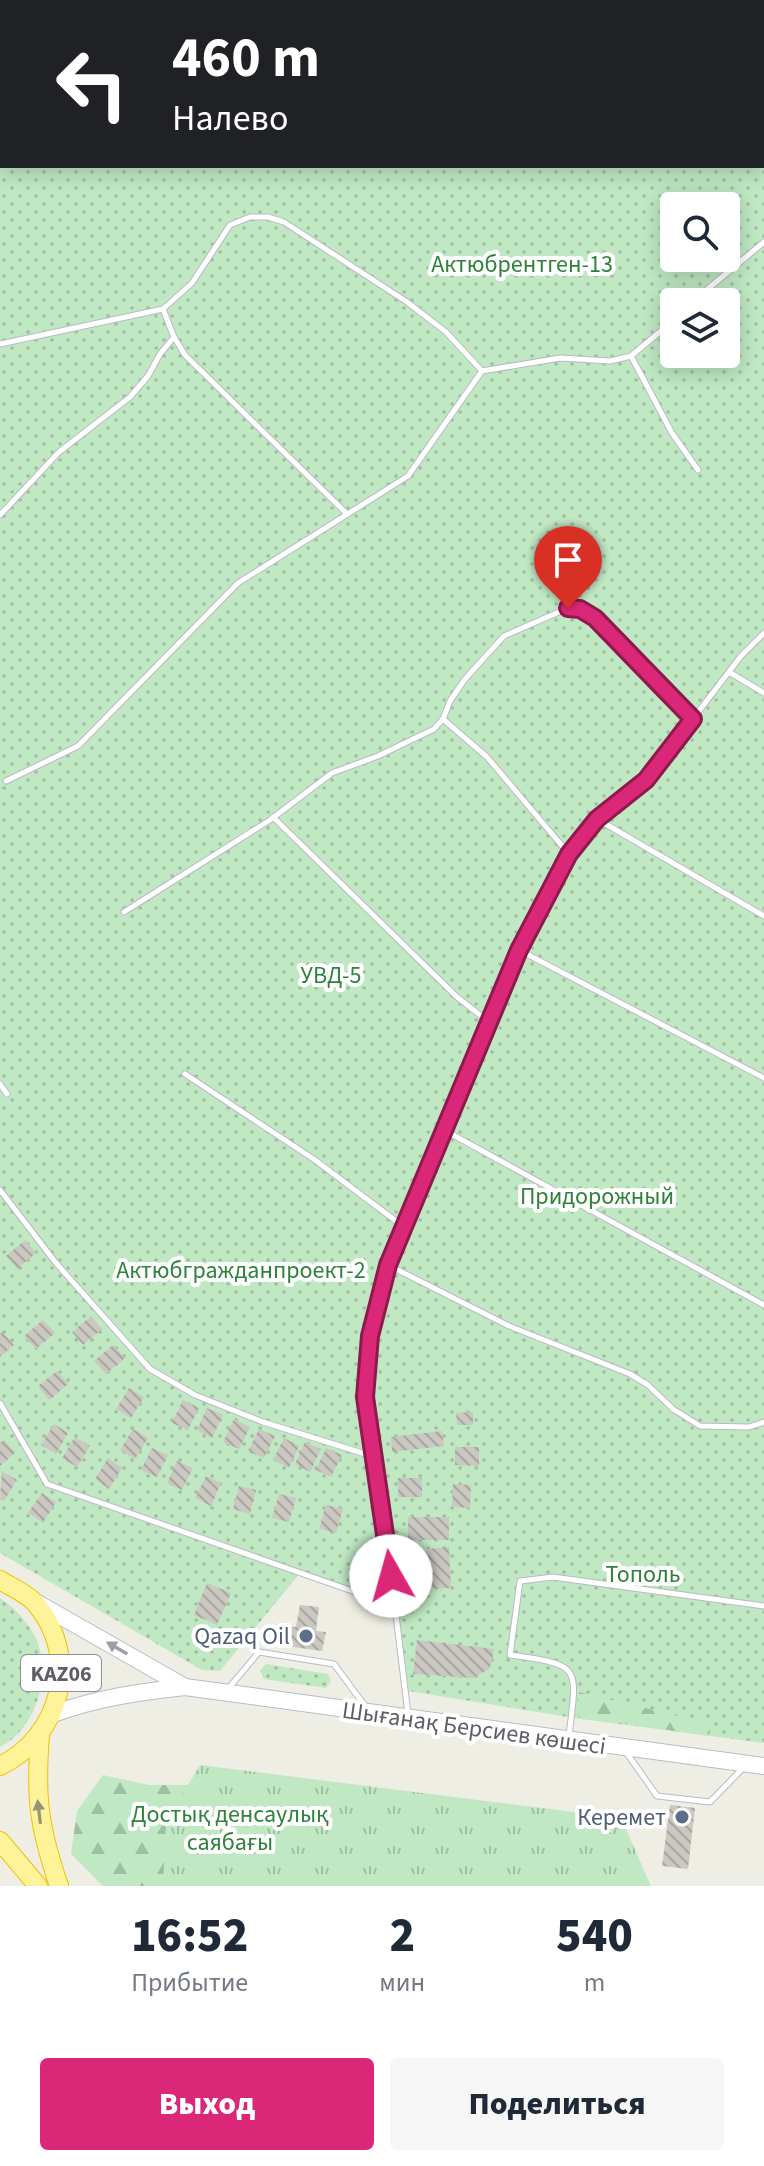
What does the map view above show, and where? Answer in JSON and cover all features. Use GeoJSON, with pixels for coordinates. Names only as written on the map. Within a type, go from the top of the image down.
{"type":"FeatureCollection","features":[{"type":"Feature","properties":{"kind":"highway","name":"KАZ06"},"geometry":{"type":"LineString","coordinates":[[0,1580],[34,1601],[51,1626],[60,1655],[61,1685],[53,1714],[40,1735],[17,1758],[0,1766]]}},
{"type":"Feature","properties":{"kind":"highway","name":"KАZ06"},"geometry":{"type":"LineString","coordinates":[[40,1735],[37,1806],[43,1840],[59,1886]]}},
{"type":"Feature","properties":{"kind":"highway"},"geometry":{"type":"LineString","coordinates":[[0,1841],[38,1886]]}},
{"type":"Feature","properties":{"kind":"main road"},"geometry":{"type":"LineString","coordinates":[[34,1601],[185,1687]]}},
{"type":"Feature","properties":{"kind":"main road"},"geometry":{"type":"LineString","coordinates":[[53,1714],[104,1697],[185,1687]]}},
{"type":"Feature","properties":{"kind":"main road","name":"Шығанақ Берсиев көшесі"},"geometry":{"type":"LineString","coordinates":[[185,1687],[764,1766]]}},
{"type":"Feature","properties":{"kind":"lane"},"geometry":{"type":"LineString","coordinates":[[0,344],[163,309],[192,283],[230,225],[250,217],[268,217],[284,222],[407,302],[446,332],[482,371]]}},
{"type":"Feature","properties":{"kind":"lane"},"geometry":{"type":"LineString","coordinates":[[709,288],[764,242]]}},
{"type":"Feature","properties":{"kind":"lane"},"geometry":{"type":"LineString","coordinates":[[163,309],[185,355],[347,514]]}},
{"type":"Feature","properties":{"kind":"lane"},"geometry":{"type":"LineString","coordinates":[[6,781],[78,746],[238,583],[408,476],[482,371],[560,358],[610,361],[631,356],[660,332]]}},
{"type":"Feature","properties":{"kind":"lane"},"geometry":{"type":"LineString","coordinates":[[0,515],[59,452],[130,397],[174,337]]}},
{"type":"Feature","properties":{"kind":"lane"},"geometry":{"type":"LineString","coordinates":[[631,356],[672,433],[698,470]]}},
{"type":"Feature","properties":{"kind":"lane"},"geometry":{"type":"LineString","coordinates":[[124,912],[273,817],[332,773],[378,756],[434,729],[465,679],[504,636],[568,608],[580,609],[595,618],[693,719]]}},
{"type":"Feature","properties":{"kind":"lane"},"geometry":{"type":"LineString","coordinates":[[409,1719],[365,1397],[370,1336],[388,1265],[519,950],[569,854],[597,819],[646,780],[729,672],[764,633]]}},
{"type":"Feature","properties":{"kind":"lane"},"geometry":{"type":"LineString","coordinates":[[729,672],[764,693]]}},
{"type":"Feature","properties":{"kind":"lane"},"geometry":{"type":"LineString","coordinates":[[443,719],[487,757],[569,854]]}},
{"type":"Feature","properties":{"kind":"lane"},"geometry":{"type":"LineString","coordinates":[[273,817],[457,997],[489,1022]]}},
{"type":"Feature","properties":{"kind":"lane"},"geometry":{"type":"LineString","coordinates":[[597,819],[764,916]]}},
{"type":"Feature","properties":{"kind":"lane"},"geometry":{"type":"LineString","coordinates":[[519,950],[764,1078]]}},
{"type":"Feature","properties":{"kind":"lane"},"geometry":{"type":"LineString","coordinates":[[185,1074],[315,1160],[404,1227]]}},
{"type":"Feature","properties":{"kind":"lane"},"geometry":{"type":"LineString","coordinates":[[0,1084],[7,1094]]}},
{"type":"Feature","properties":{"kind":"lane"},"geometry":{"type":"LineString","coordinates":[[444,1130],[764,1305]]}},
{"type":"Feature","properties":{"kind":"lane"},"geometry":{"type":"LineString","coordinates":[[0,1190],[66,1275],[150,1369],[171,1383],[222,1406],[375,1457]]}},
{"type":"Feature","properties":{"kind":"lane"},"geometry":{"type":"LineString","coordinates":[[388,1265],[509,1326],[630,1374],[656,1391],[673,1409],[700,1426],[749,1427],[764,1422]]}},
{"type":"Feature","properties":{"kind":"lane"},"geometry":{"type":"LineString","coordinates":[[0,1403],[47,1484],[395,1606]]}},
{"type":"Feature","properties":{"kind":"lane"},"geometry":{"type":"LineString","coordinates":[[569,1741],[575,1683],[569,1669],[554,1661],[510,1655],[520,1581],[553,1577],[764,1606]]}},
{"type":"Feature","properties":{"kind":"lane"},"geometry":{"type":"LineString","coordinates":[[224,1693],[259,1652],[334,1664],[371,1714]]}},
{"type":"Feature","properties":{"kind":"lane"},"geometry":{"type":"LineString","coordinates":[[623,1748],[657,1796],[710,1802],[746,1764]]}},
{"type":"Feature","properties":{"kind":"green space"},"geometry":{"type":"Polygon","coordinates":[[[0,168],[764,168],[764,1743],[574,1718],[409,1691],[395,1608],[300,1573],[220,1671],[202,1670],[0,1553],[0,168]]]}},
{"type":"Feature","properties":{"kind":"green space"},"geometry":{"type":"Polygon","coordinates":[[[0,1598],[22,1617],[34,1634],[42,1670],[41,1686],[31,1715],[23,1728],[0,1747],[0,1598]]]}},
{"type":"Feature","properties":{"kind":"green space"},"geometry":{"type":"Polygon","coordinates":[[[266,1664],[328,1674],[331,1681],[326,1688],[264,1679],[260,1671],[266,1664]]]}},
{"type":"Feature","properties":{"kind":"green space"},"geometry":{"type":"Polygon","coordinates":[[[579,1692],[711,1724],[709,1736],[579,1717],[579,1692]]]}},
{"type":"Feature","properties":{"kind":"green space","name":"Достық денсаулық саябағы"},"geometry":{"type":"Polygon","coordinates":[[[200,1765],[621,1818],[651,1886],[163,1886],[166,1821],[200,1765]]]}},
{"type":"Feature","properties":{"kind":"green space"},"geometry":{"type":"Polygon","coordinates":[[[103,1775],[149,1785],[196,1785],[434,1886],[103,1886],[71,1854],[77,1811],[103,1775]]]}},
{"type":"Feature","properties":{"kind":"building"},"geometry":{"type":"Polygon","coordinates":[[[25,1240],[36,1253],[17,1269],[6,1256],[25,1240]]]}},
{"type":"Feature","properties":{"kind":"building"},"geometry":{"type":"Polygon","coordinates":[[[91,1316],[102,1329],[83,1345],[72,1332],[91,1316]]]}},
{"type":"Feature","properties":{"kind":"building"},"geometry":{"type":"Polygon","coordinates":[[[43,1320],[55,1333],[36,1349],[24,1336],[43,1320]]]}},
{"type":"Feature","properties":{"kind":"building"},"geometry":{"type":"Polygon","coordinates":[[[2,1332],[14,1345],[0,1357],[0,1334],[2,1332]]]}},
{"type":"Feature","properties":{"kind":"building"},"geometry":{"type":"Polygon","coordinates":[[[113,1345],[125,1358],[106,1374],[94,1361],[113,1345]]]}},
{"type":"Feature","properties":{"kind":"building"},"geometry":{"type":"Polygon","coordinates":[[[57,1371],[68,1384],[49,1400],[38,1386],[57,1371]]]}},
{"type":"Feature","properties":{"kind":"building"},"geometry":{"type":"Polygon","coordinates":[[[129,1388],[144,1397],[131,1418],[116,1409],[129,1388]]]}},
{"type":"Feature","properties":{"kind":"building"},"geometry":{"type":"Polygon","coordinates":[[[183,1400],[199,1408],[188,1430],[172,1423],[183,1400]]]}},
{"type":"Feature","properties":{"kind":"building"},"geometry":{"type":"Polygon","coordinates":[[[207,1408],[223,1415],[212,1438],[197,1430],[207,1408]]]}},
{"type":"Feature","properties":{"kind":"building"},"geometry":{"type":"Polygon","coordinates":[[[473,1412],[473,1425],[457,1425],[456,1413],[473,1412]]]}},
{"type":"Feature","properties":{"kind":"building"},"geometry":{"type":"Polygon","coordinates":[[[234,1419],[250,1427],[239,1449],[223,1442],[234,1419]]]}},
{"type":"Feature","properties":{"kind":"building"},"geometry":{"type":"Polygon","coordinates":[[[54,1424],[68,1433],[56,1454],[41,1445],[54,1424]]]}},
{"type":"Feature","properties":{"kind":"building"},"geometry":{"type":"Polygon","coordinates":[[[133,1429],[148,1438],[135,1459],[120,1450],[133,1429]]]}},
{"type":"Feature","properties":{"kind":"building"},"geometry":{"type":"Polygon","coordinates":[[[259,1429],[275,1436],[264,1458],[248,1451],[259,1429]]]}},
{"type":"Feature","properties":{"kind":"building"},"geometry":{"type":"Polygon","coordinates":[[[442,1431],[444,1446],[392,1452],[391,1437],[442,1431]]]}},
{"type":"Feature","properties":{"kind":"building"},"geometry":{"type":"Polygon","coordinates":[[[75,1437],[90,1446],[77,1467],[62,1458],[75,1437]]]}},
{"type":"Feature","properties":{"kind":"building"},"geometry":{"type":"Polygon","coordinates":[[[284,1438],[299,1446],[289,1468],[273,1460],[284,1438]]]}},
{"type":"Feature","properties":{"kind":"building"},"geometry":{"type":"Polygon","coordinates":[[[4,1440],[15,1453],[0,1466],[0,1443],[4,1440]]]}},
{"type":"Feature","properties":{"kind":"building"},"geometry":{"type":"Polygon","coordinates":[[[305,1442],[321,1449],[310,1472],[295,1464],[305,1442]]]}},
{"type":"Feature","properties":{"kind":"building"},"geometry":{"type":"Polygon","coordinates":[[[455,1447],[479,1447],[479,1466],[455,1465],[455,1447]]]}},
{"type":"Feature","properties":{"kind":"building"},"geometry":{"type":"Polygon","coordinates":[[[152,1448],[168,1455],[157,1477],[141,1470],[152,1448]]]}},
{"type":"Feature","properties":{"kind":"building"},"geometry":{"type":"Polygon","coordinates":[[[326,1448],[342,1455],[331,1477],[316,1470],[326,1448]]]}},
{"type":"Feature","properties":{"kind":"building"},"geometry":{"type":"Polygon","coordinates":[[[108,1458],[122,1468],[109,1489],[95,1479],[108,1458]]]}},
{"type":"Feature","properties":{"kind":"building"},"geometry":{"type":"Polygon","coordinates":[[[177,1461],[193,1468],[182,1490],[167,1483],[177,1461]]]}},
{"type":"Feature","properties":{"kind":"building"},"geometry":{"type":"Polygon","coordinates":[[[2,1471],[17,1480],[4,1501],[0,1499],[2,1471]]]}},
{"type":"Feature","properties":{"kind":"building"},"geometry":{"type":"Polygon","coordinates":[[[206,1476],[221,1483],[211,1506],[195,1498],[206,1476]]]}},
{"type":"Feature","properties":{"kind":"building"},"geometry":{"type":"Polygon","coordinates":[[[398,1478],[422,1478],[422,1497],[398,1497],[398,1478]]]}},
{"type":"Feature","properties":{"kind":"building"},"geometry":{"type":"Polygon","coordinates":[[[453,1484],[471,1485],[470,1508],[452,1507],[453,1484]]]}},
{"type":"Feature","properties":{"kind":"building"},"geometry":{"type":"Polygon","coordinates":[[[239,1486],[256,1490],[250,1514],[233,1509],[239,1486]]]}},
{"type":"Feature","properties":{"kind":"building"},"geometry":{"type":"Polygon","coordinates":[[[42,1493],[56,1502],[43,1523],[28,1513],[42,1493]]]}},
{"type":"Feature","properties":{"kind":"building"},"geometry":{"type":"Polygon","coordinates":[[[279,1494],[296,1498],[289,1522],[272,1518],[279,1494]]]}},
{"type":"Feature","properties":{"kind":"building"},"geometry":{"type":"Polygon","coordinates":[[[326,1505],[343,1509],[336,1533],[319,1529],[326,1505]]]}},
{"type":"Feature","properties":{"kind":"building"},"geometry":{"type":"Polygon","coordinates":[[[408,1517],[449,1517],[449,1540],[408,1540],[408,1517]]]}},
{"type":"Feature","properties":{"kind":"building"},"geometry":{"type":"Polygon","coordinates":[[[449,1547],[451,1588],[428,1589],[426,1549],[449,1547]]]}},
{"type":"Feature","properties":{"kind":"building"},"geometry":{"type":"Polygon","coordinates":[[[207,1583],[231,1593],[217,1625],[194,1615],[207,1583]]]}},
{"type":"Feature","properties":{"kind":"building"},"geometry":{"type":"Polygon","coordinates":[[[300,1605],[319,1607],[316,1631],[326,1632],[322,1651],[286,1646],[289,1626],[296,1627],[300,1605]]]}},
{"type":"Feature","properties":{"kind":"building"},"geometry":{"type":"Polygon","coordinates":[[[417,1640],[494,1649],[492,1661],[489,1669],[473,1678],[413,1674],[417,1640]]]}},
{"type":"Feature","properties":{"kind":"building"},"geometry":{"type":"Polygon","coordinates":[[[670,1805],[695,1808],[688,1869],[662,1866],[670,1805]]]}},
{"type":"Feature","properties":{"kind":"place","name":"Qazaq Oil"},"geometry":{"type":"Point","coordinates":[306,1636]}},
{"type":"Feature","properties":{"kind":"place","name":"Керемет"},"geometry":{"type":"Point","coordinates":[682,1817]}},
{"type":"Feature","properties":{"kind":"route"},"geometry":{"type":"LineString","coordinates":[[391,1576],[365,1397],[370,1336],[388,1265],[519,950],[569,854],[597,819],[646,780],[693,719],[595,618],[580,609],[568,608]]}},
{"type":"Feature","properties":{"kind":"park label","name":"Актюбрентген-13"},"geometry":{"type":"Point","coordinates":[522,264]}},
{"type":"Feature","properties":{"kind":"park label","name":"УВД-5"},"geometry":{"type":"Point","coordinates":[331,975]}},
{"type":"Feature","properties":{"kind":"park label","name":"Придорожный"},"geometry":{"type":"Point","coordinates":[597,1196]}},
{"type":"Feature","properties":{"kind":"park label","name":"Актюбгражданпроект-2"},"geometry":{"type":"Point","coordinates":[241,1270]}},
{"type":"Feature","properties":{"kind":"park label","name":"Тополь"},"geometry":{"type":"Point","coordinates":[643,1574]}}]}
